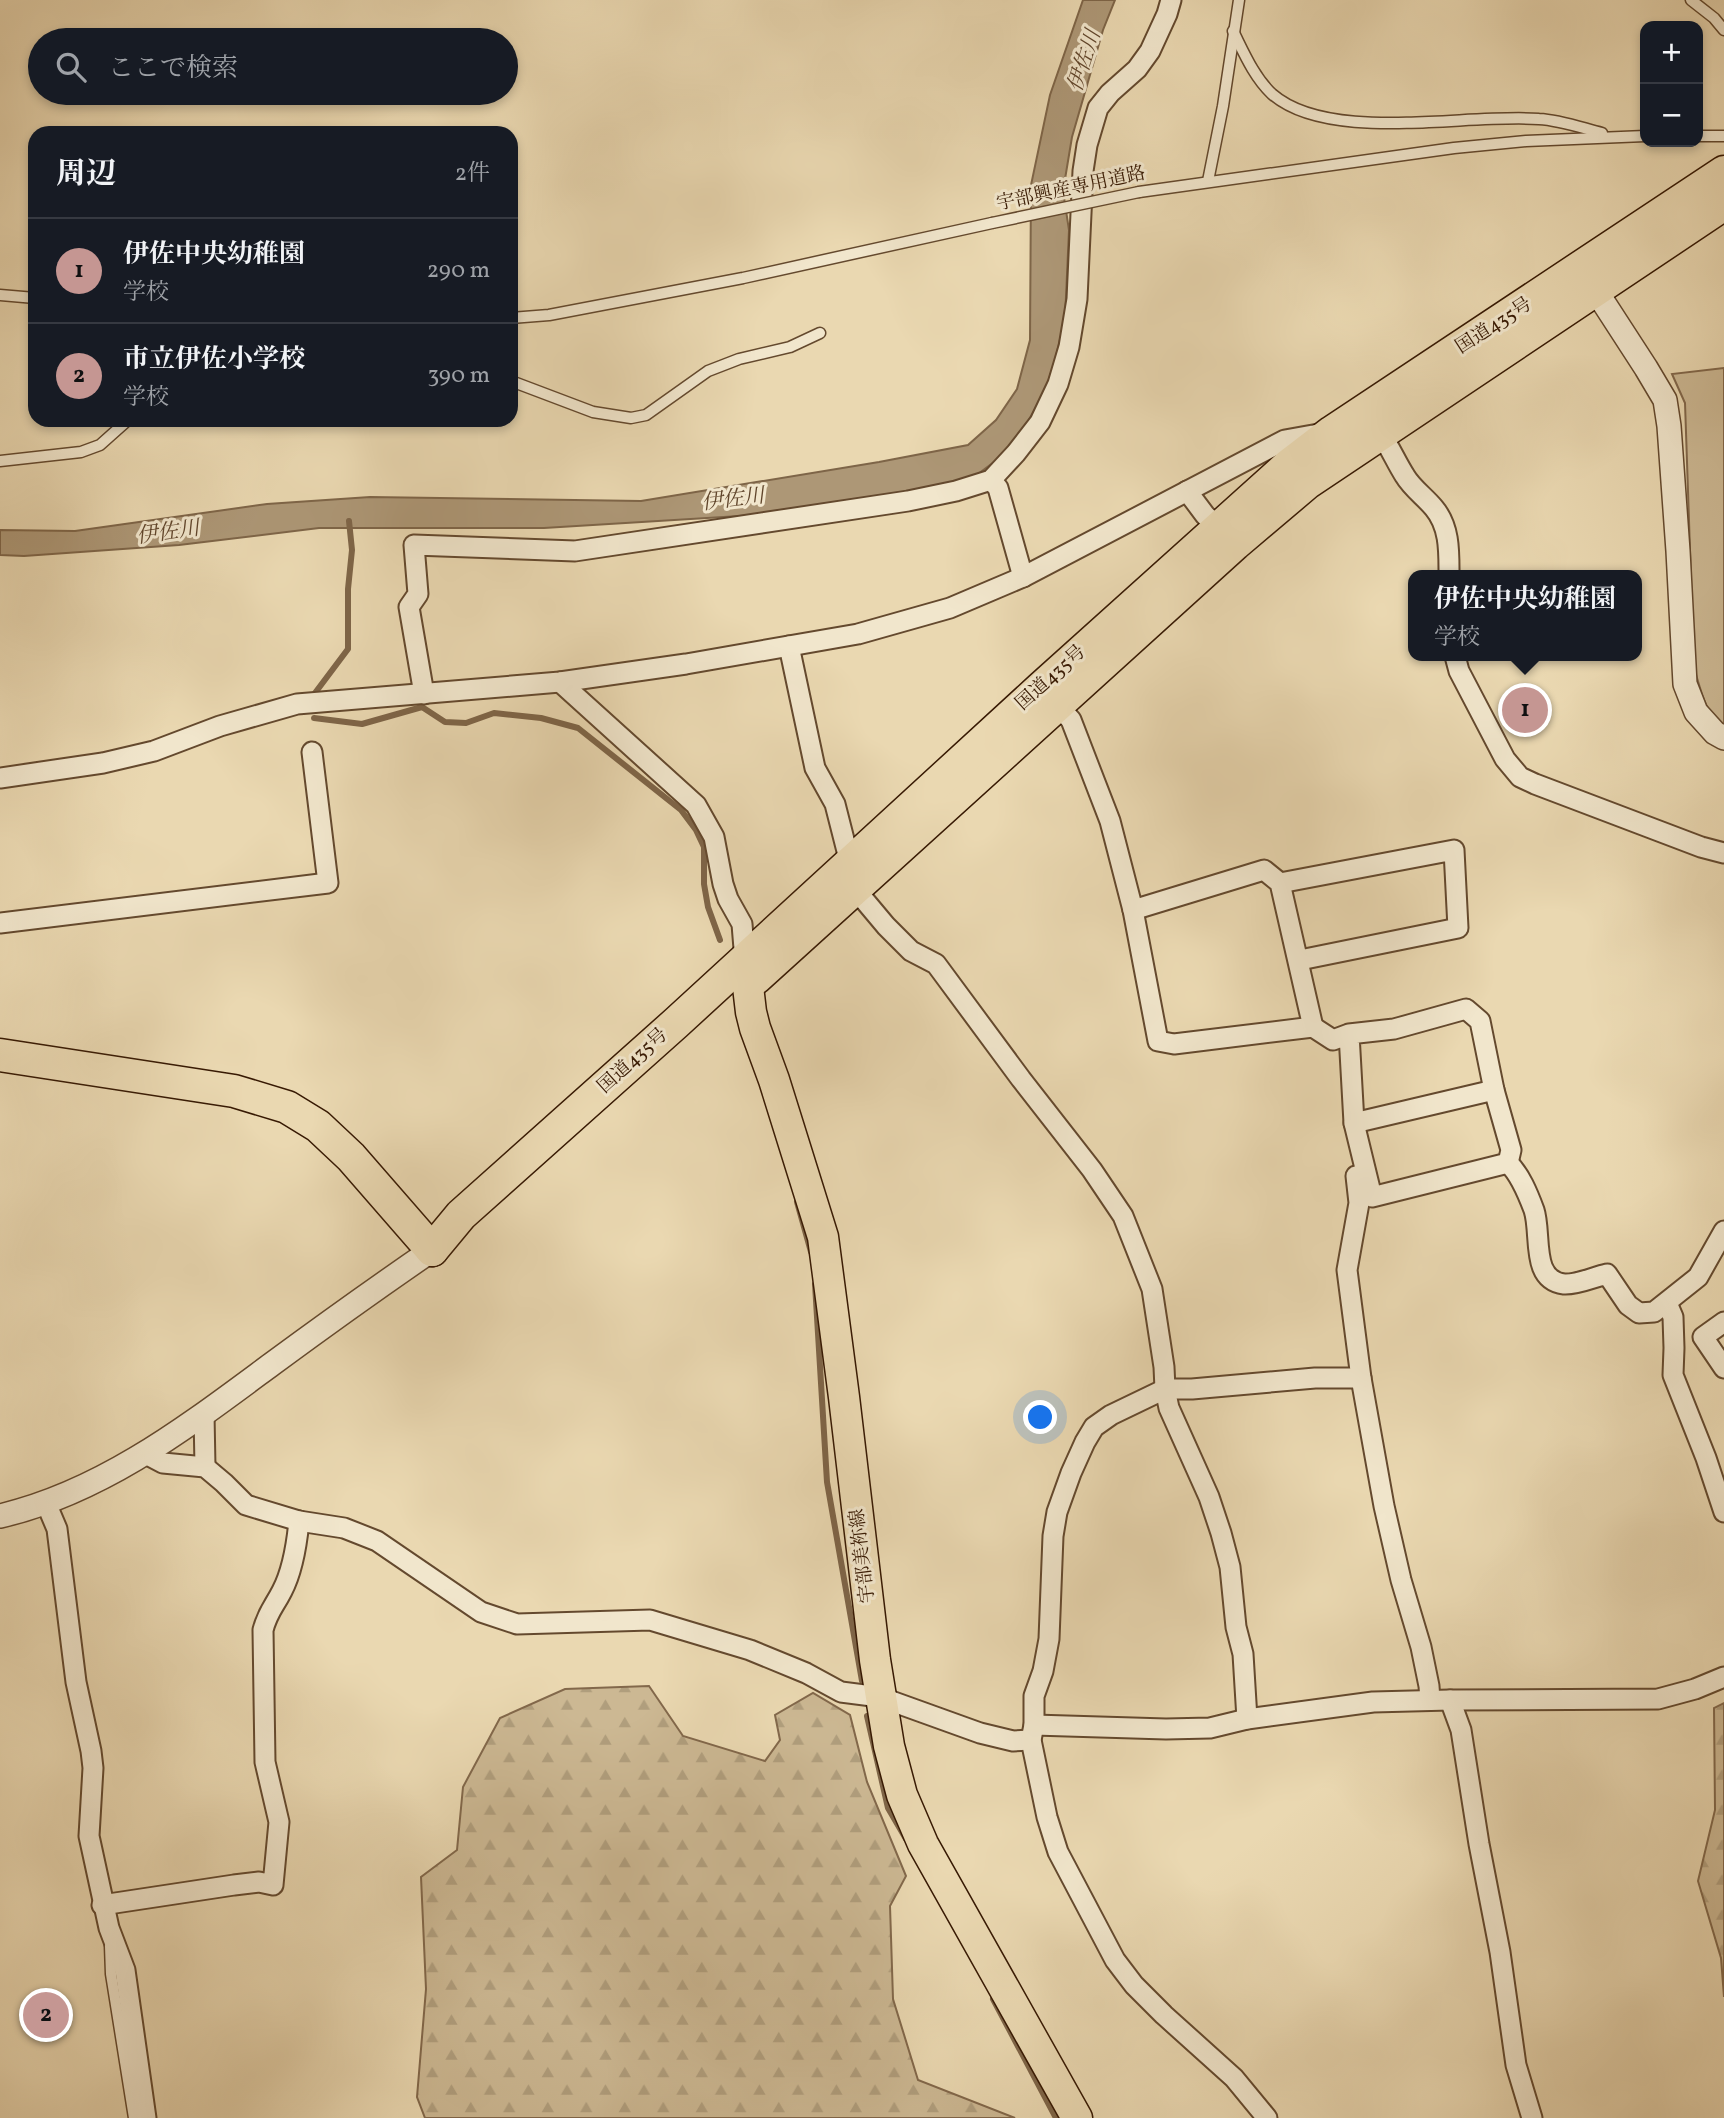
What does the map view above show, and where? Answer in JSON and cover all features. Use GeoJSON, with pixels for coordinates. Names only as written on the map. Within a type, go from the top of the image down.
{"type":"FeatureCollection","features":[{"type":"Feature","properties":{"kind":"highway","name":"国道435号"},"geometry":{"type":"LineString","coordinates":[[1226,535],[1380,433],[1589,279],[1724,173]]}},
{"type":"Feature","properties":{"kind":"highway","name":"国道435号"},"geometry":{"type":"LineString","coordinates":[[432,1250],[474,1231],[746,973],[1226,535],[1289,465],[1332,432],[1589,279],[1724,204]]}},
{"type":"Feature","properties":{"kind":"highway"},"geometry":{"type":"LineString","coordinates":[[0,1055],[234,1091],[287,1107],[318,1126],[351,1157],[432,1250]]}},
{"type":"Feature","properties":{"kind":"main road","name":"宇部美祢線"},"geometry":{"type":"LineString","coordinates":[[746,973],[755,1028],[823,1237],[880,1698],[902,1795],[923,1844],[1077,2118]]}},
{"type":"Feature","properties":{"kind":"street"},"geometry":{"type":"LineString","coordinates":[[424,694],[410,607],[418,594],[414,545],[575,551],[908,501],[991,480],[1040,422],[1058,384],[1069,347],[1077,299],[1083,171],[1087,145],[1098,108],[1110,93],[1137,69],[1150,51],[1171,0]]}},
{"type":"Feature","properties":{"kind":"street"},"geometry":{"type":"LineString","coordinates":[[1589,279],[1665,400],[1678,551],[1685,684],[1696,712],[1724,738]]}},
{"type":"Feature","properties":{"kind":"street"},"geometry":{"type":"LineString","coordinates":[[0,778],[103,763],[154,751],[220,726],[297,704],[560,682],[686,664],[858,634],[950,608],[1023,577],[1285,440],[1332,432]]}},
{"type":"Feature","properties":{"kind":"street"},"geometry":{"type":"LineString","coordinates":[[1380,433],[1405,478],[1436,510],[1446,528],[1448,570]]}},
{"type":"Feature","properties":{"kind":"street"},"geometry":{"type":"LineString","coordinates":[[991,480],[998,488],[1023,577]]}},
{"type":"Feature","properties":{"kind":"street"},"geometry":{"type":"LineString","coordinates":[[1187,491],[1205,515],[1226,535]]}},
{"type":"Feature","properties":{"kind":"street"},"geometry":{"type":"LineString","coordinates":[[789,646],[815,768],[835,804],[853,876],[886,926],[911,951],[936,964],[1092,1170],[1123,1216],[1153,1290],[1169,1408],[1222,1533],[1230,1567],[1236,1628],[1243,1654],[1247,1719]]}},
{"type":"Feature","properties":{"kind":"street"},"geometry":{"type":"LineString","coordinates":[[1456,661],[1505,759],[1520,776],[1688,842],[1724,853]]}},
{"type":"Feature","properties":{"kind":"street"},"geometry":{"type":"LineString","coordinates":[[560,682],[696,805],[714,837],[723,884],[742,924],[746,973]]}},
{"type":"Feature","properties":{"kind":"street"},"geometry":{"type":"LineString","coordinates":[[1049,696],[1071,720],[1110,821],[1133,910],[1158,1041],[1174,1044],[1313,1027],[1333,1040],[1349,1034],[1394,1028],[1466,1009],[1480,1021],[1494,1090],[1511,1150],[1508,1163]]}},
{"type":"Feature","properties":{"kind":"street"},"geometry":{"type":"LineString","coordinates":[[0,923],[328,883],[313,751]]}},
{"type":"Feature","properties":{"kind":"street"},"geometry":{"type":"LineString","coordinates":[[1280,883],[1454,849],[1458,928],[1300,960]]}},
{"type":"Feature","properties":{"kind":"street"},"geometry":{"type":"LineString","coordinates":[[1133,910],[1264,870],[1280,883],[1300,960],[1313,1027]]}},
{"type":"Feature","properties":{"kind":"street"},"geometry":{"type":"LineString","coordinates":[[1349,1034],[1354,1123],[1372,1197],[1508,1163]]}},
{"type":"Feature","properties":{"kind":"street"},"geometry":{"type":"LineString","coordinates":[[1354,1123],[1494,1090]]}},
{"type":"Feature","properties":{"kind":"street"},"geometry":{"type":"LineString","coordinates":[[1361,1150],[1354,1162],[1359,1202],[1347,1270],[1361,1378],[1384,1506],[1401,1580],[1421,1647],[1430,1700]]}},
{"type":"Feature","properties":{"kind":"street"},"geometry":{"type":"LineString","coordinates":[[1508,1163],[1516,1170],[1534,1210],[1540,1263],[1546,1276],[1555,1282],[1568,1284],[1607,1274],[1628,1306],[1639,1313],[1654,1312],[1698,1277],[1724,1231]]}},
{"type":"Feature","properties":{"kind":"street"},"geometry":{"type":"LineString","coordinates":[[0,1516],[46,1503],[107,1475],[144,1454],[432,1250]]}},
{"type":"Feature","properties":{"kind":"street"},"geometry":{"type":"LineString","coordinates":[[1667,1303],[1672,1318],[1673,1376],[1724,1511]]}},
{"type":"Feature","properties":{"kind":"street"},"geometry":{"type":"LineString","coordinates":[[1724,1322],[1703,1337],[1724,1368]]}},
{"type":"Feature","properties":{"kind":"street"},"geometry":{"type":"LineString","coordinates":[[1266,2118],[1234,2078],[1164,2015],[1115,1961],[1058,1852],[1047,1817],[1032,1733],[1034,1696],[1043,1671],[1049,1639],[1053,1536],[1057,1513],[1071,1474],[1094,1427],[1111,1415],[1165,1389],[1315,1378],[1361,1378]]}},
{"type":"Feature","properties":{"kind":"street"},"geometry":{"type":"LineString","coordinates":[[204,1414],[205,1467]]}},
{"type":"Feature","properties":{"kind":"street"},"geometry":{"type":"LineString","coordinates":[[144,1454],[163,1463],[205,1467],[246,1506],[299,1521],[344,1528],[377,1541],[481,1612],[517,1624],[650,1620],[750,1650],[806,1673],[841,1692],[880,1698],[980,1733],[1013,1741],[1032,1733],[1210,1728],[1247,1719],[1373,1702],[1658,1699],[1695,1689],[1724,1677]]}},
{"type":"Feature","properties":{"kind":"street"},"geometry":{"type":"LineString","coordinates":[[46,1503],[57,1529],[76,1682],[91,1751],[93,1768],[89,1836],[109,1928],[125,1970],[146,2118]]}},
{"type":"Feature","properties":{"kind":"street"},"geometry":{"type":"LineString","coordinates":[[103,1905],[233,1885],[259,1882],[273,1885],[279,1822],[265,1762],[263,1630],[268,1613],[283,1589],[298,1538],[299,1521]]}},
{"type":"Feature","properties":{"kind":"street"},"geometry":{"type":"LineString","coordinates":[[1450,1700],[1461,1730],[1500,1952],[1516,2065],[1532,2118]]}},
{"type":"Feature","properties":{"kind":"lane"},"geometry":{"type":"LineString","coordinates":[[1208,181],[1223,106],[1239,0]]}},
{"type":"Feature","properties":{"kind":"lane"},"geometry":{"type":"LineString","coordinates":[[1691,0],[1714,18],[1724,30]]}},
{"type":"Feature","properties":{"kind":"lane"},"geometry":{"type":"LineString","coordinates":[[1233,31],[1253,71],[1272,94],[1292,107],[1323,119],[1358,122],[1540,119],[1615,136]]}},
{"type":"Feature","properties":{"kind":"lane","name":"宇部興産専用道路"},"geometry":{"type":"LineString","coordinates":[[518,317],[549,315],[743,278],[1139,192],[1454,148],[1526,141],[1640,136]]}},
{"type":"Feature","properties":{"kind":"lane"},"geometry":{"type":"LineString","coordinates":[[1703,136],[1724,136]]}},
{"type":"Feature","properties":{"kind":"lane"},"geometry":{"type":"LineString","coordinates":[[0,295],[28,297]]}},
{"type":"Feature","properties":{"kind":"lane"},"geometry":{"type":"LineString","coordinates":[[518,384],[593,412],[631,418],[646,415],[708,371],[739,359],[790,347],[820,333]]}},
{"type":"Feature","properties":{"kind":"lane"},"geometry":{"type":"LineString","coordinates":[[0,461],[81,452],[100,444],[120,427]]}},
{"type":"Feature","properties":{"kind":"lane"},"geometry":{"type":"LineString","coordinates":[[109,1928],[111,1974],[134,2118]]}},
{"type":"Feature","properties":{"kind":"green space"},"geometry":{"type":"Polygon","coordinates":[[[1724,368],[1724,726],[1708,708],[1694,668],[1685,403],[1672,374],[1724,368]]]}},
{"type":"Feature","properties":{"kind":"green space"},"geometry":{"type":"Polygon","coordinates":[[[649,1686],[683,1736],[765,1761],[780,1740],[775,1715],[813,1693],[850,1715],[867,1782],[906,1876],[890,1906],[893,1999],[918,2080],[1015,2118],[425,2118],[417,2097],[426,1989],[421,1877],[457,1850],[463,1787],[500,1718],[565,1689],[649,1686]]]}},
{"type":"Feature","properties":{"kind":"green space"},"geometry":{"type":"Polygon","coordinates":[[[1724,1703],[1724,1997],[1721,1958],[1698,1881],[1715,1810],[1714,1708],[1724,1703]]]}},
{"type":"Feature","properties":{"kind":"water","name":"伊佐川"},"geometry":{"type":"Polygon","coordinates":[[[1083,0],[1115,0],[1103,30],[1072,137],[1063,191],[1069,230],[1065,319],[1044,393],[1025,427],[998,459],[974,477],[944,485],[772,514],[544,528],[319,528],[179,545],[24,556],[0,555],[0,530],[75,531],[267,504],[370,497],[641,501],[968,445],[996,420],[1017,389],[1030,340],[1031,185],[1050,95],[1083,0]]]}},
{"type":"Feature","properties":{"kind":"waterway"},"geometry":{"type":"LineString","coordinates":[[315,693],[348,649],[348,589],[352,550],[349,521]]}},
{"type":"Feature","properties":{"kind":"waterway"},"geometry":{"type":"LineString","coordinates":[[314,718],[362,724],[422,707],[445,722],[466,723],[494,713],[541,718],[578,728],[681,810],[696,830],[704,847],[704,884],[708,907],[720,940]]}},
{"type":"Feature","properties":{"kind":"waterway"},"geometry":{"type":"LineString","coordinates":[[797,1202],[811,1252]]}},
{"type":"Feature","properties":{"kind":"waterway"},"geometry":{"type":"LineString","coordinates":[[815,1284],[827,1482],[862,1681]]}},
{"type":"Feature","properties":{"kind":"waterway"},"geometry":{"type":"LineString","coordinates":[[867,1716],[888,1808],[906,1839]]}},
{"type":"Feature","properties":{"kind":"waterway"},"geometry":{"type":"LineString","coordinates":[[993,1999],[1056,2118]]}},
{"type":"Feature","properties":{"kind":"place","name":"伊佐中央幼稚園"},"geometry":{"type":"Point","coordinates":[1525,710]}},
{"type":"Feature","properties":{"kind":"place","name":"市立伊佐小学校"},"geometry":{"type":"Point","coordinates":[46,2015]}}]}
